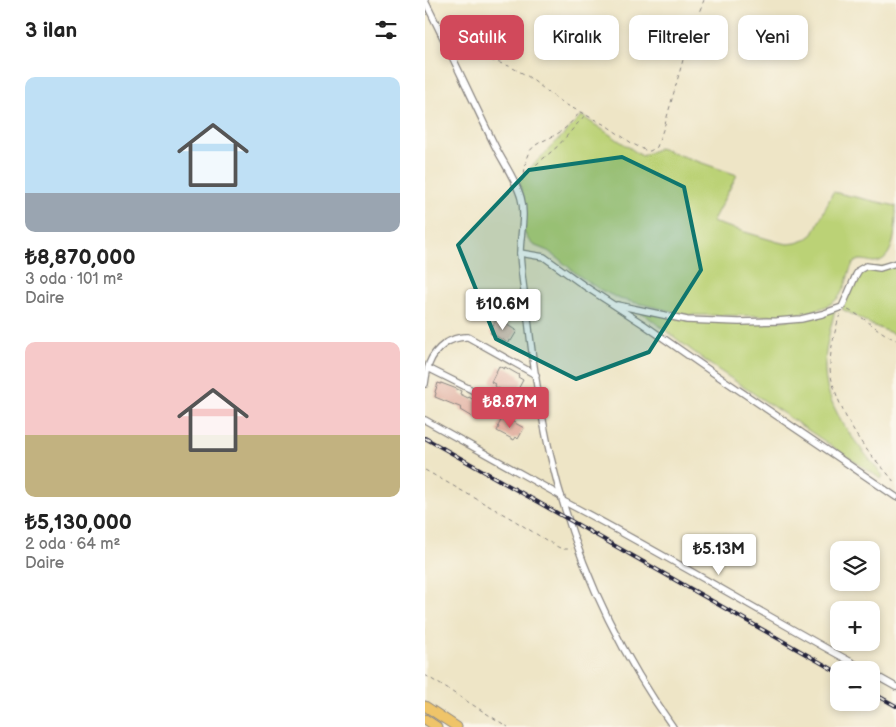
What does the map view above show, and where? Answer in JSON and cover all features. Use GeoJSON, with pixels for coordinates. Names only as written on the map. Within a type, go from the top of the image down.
{"type":"FeatureCollection","features":[{"type":"Feature","properties":{"kind":"highway"},"geometry":{"type":"LineString","coordinates":[[425,706],[457,727]]}},
{"type":"Feature","properties":{"kind":"highway"},"geometry":{"type":"LineString","coordinates":[[425,719],[437,727]]}},
{"type":"Feature","properties":{"kind":"street"},"geometry":{"type":"LineString","coordinates":[[425,1],[440,32]]}},
{"type":"Feature","properties":{"kind":"street"},"geometry":{"type":"LineString","coordinates":[[453,60],[519,192],[523,208],[520,253],[527,317],[545,431],[562,498],[578,548],[593,589],[611,626],[641,678],[673,727]]}},
{"type":"Feature","properties":{"kind":"street"},"geometry":{"type":"LineString","coordinates":[[520,253],[544,257],[896,498]]}},
{"type":"Feature","properties":{"kind":"street"},"geometry":{"type":"LineString","coordinates":[[615,305],[687,320],[739,322],[795,320],[817,316],[842,307],[856,274],[866,266],[880,268],[896,263]]}},
{"type":"Feature","properties":{"kind":"street"},"geometry":{"type":"LineString","coordinates":[[425,384],[430,361],[436,352],[455,338],[464,337],[468,337],[536,375]]}},
{"type":"Feature","properties":{"kind":"street"},"geometry":{"type":"LineString","coordinates":[[428,368],[518,413]]}},
{"type":"Feature","properties":{"kind":"street"},"geometry":{"type":"LineString","coordinates":[[425,420],[849,661]]}},
{"type":"Feature","properties":{"kind":"street"},"geometry":{"type":"LineString","coordinates":[[880,678],[896,686]]}},
{"type":"Feature","properties":{"kind":"path"},"geometry":{"type":"LineString","coordinates":[[490,60],[509,66],[526,75],[561,102],[607,126],[640,148],[647,151],[655,149],[665,124],[690,35],[704,0]]}},
{"type":"Feature","properties":{"kind":"path"},"geometry":{"type":"LineString","coordinates":[[581,112],[560,132],[534,147],[527,157],[524,175],[558,146],[586,114]]}},
{"type":"Feature","properties":{"kind":"path"},"geometry":{"type":"LineString","coordinates":[[896,340],[882,333],[857,314],[842,307],[834,333],[830,366],[831,380],[851,429],[896,485]]}},
{"type":"Feature","properties":{"kind":"path"},"geometry":{"type":"LineString","coordinates":[[425,470],[554,545],[563,549],[578,548]]}},
{"type":"Feature","properties":{"kind":"path"},"geometry":{"type":"LineString","coordinates":[[425,675],[508,727]]}},
{"type":"Feature","properties":{"kind":"highlighted area"},"geometry":{"type":"Polygon","coordinates":[[[622,157],[684,187],[701,270],[649,352],[576,379],[496,339],[458,245],[529,170],[622,157]]]}},
{"type":"Feature","properties":{"kind":"green space"},"geometry":{"type":"Polygon","coordinates":[[[582,116],[642,156],[659,148],[737,175],[712,222],[778,242],[796,243],[805,240],[813,234],[833,192],[896,206],[895,232],[890,249],[881,261],[861,260],[855,262],[837,299],[819,309],[803,313],[782,316],[688,315],[620,299],[599,289],[578,275],[548,251],[533,245],[524,231],[524,198],[520,179],[582,116]]]}},
{"type":"Feature","properties":{"kind":"green space"},"geometry":{"type":"Polygon","coordinates":[[[896,265],[896,335],[842,309],[857,273],[864,269],[896,265]]]}},
{"type":"Feature","properties":{"kind":"green space"},"geometry":{"type":"Polygon","coordinates":[[[835,310],[825,356],[827,387],[838,415],[883,476],[881,479],[711,365],[640,311],[687,320],[780,321],[835,310]]]}},
{"type":"Feature","properties":{"kind":"building"},"geometry":{"type":"Polygon","coordinates":[[[496,320],[517,331],[508,343],[490,333],[496,320]]]}},
{"type":"Feature","properties":{"kind":"building"},"geometry":{"type":"Polygon","coordinates":[[[499,366],[504,369],[505,367],[519,375],[518,377],[523,380],[515,395],[494,386],[495,384],[491,382],[499,366]]]}},
{"type":"Feature","properties":{"kind":"building"},"geometry":{"type":"Polygon","coordinates":[[[438,383],[461,391],[460,394],[487,408],[481,418],[479,417],[477,420],[460,410],[462,408],[435,397],[438,383]]]}},
{"type":"Feature","properties":{"kind":"building"},"geometry":{"type":"Polygon","coordinates":[[[503,417],[524,428],[518,439],[516,437],[514,440],[497,431],[503,417]]]}},
{"type":"Feature","properties":{"kind":"railway"},"geometry":{"type":"LineString","coordinates":[[425,438],[830,668]]}},
{"type":"Feature","properties":{"kind":"railway"},"geometry":{"type":"LineString","coordinates":[[880,697],[896,706]]}}]}
